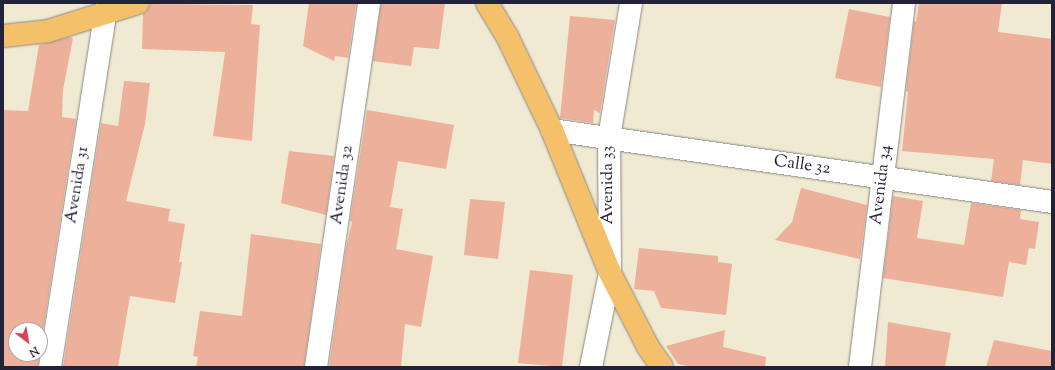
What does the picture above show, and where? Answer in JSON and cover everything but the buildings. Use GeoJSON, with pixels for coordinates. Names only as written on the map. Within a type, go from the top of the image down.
{"type":"FeatureCollection","features":[{"type":"Feature","properties":{"kind":"main road"},"geometry":{"type":"LineString","coordinates":[[3,36],[48,31],[106,8],[138,3]]}},
{"type":"Feature","properties":{"kind":"main road"},"geometry":{"type":"LineString","coordinates":[[487,3],[508,38],[552,130],[610,273],[648,347],[662,367]]}},
{"type":"Feature","properties":{"kind":"street","name":"Avenida 32"},"geometry":{"type":"LineString","coordinates":[[316,367],[369,3]]}},
{"type":"Feature","properties":{"kind":"street","name":"Avenida 33"},"geometry":{"type":"LineString","coordinates":[[591,367],[610,273],[609,138],[631,3]]}},
{"type":"Feature","properties":{"kind":"street","name":"Avenida 34"},"geometry":{"type":"LineString","coordinates":[[860,367],[904,3]]}},
{"type":"Feature","properties":{"kind":"street","name":"Avenida 31"},"geometry":{"type":"LineString","coordinates":[[50,367],[106,8]]}},
{"type":"Feature","properties":{"kind":"street","name":"Calle 32"},"geometry":{"type":"LineString","coordinates":[[552,130],[1052,202]]}}]}
